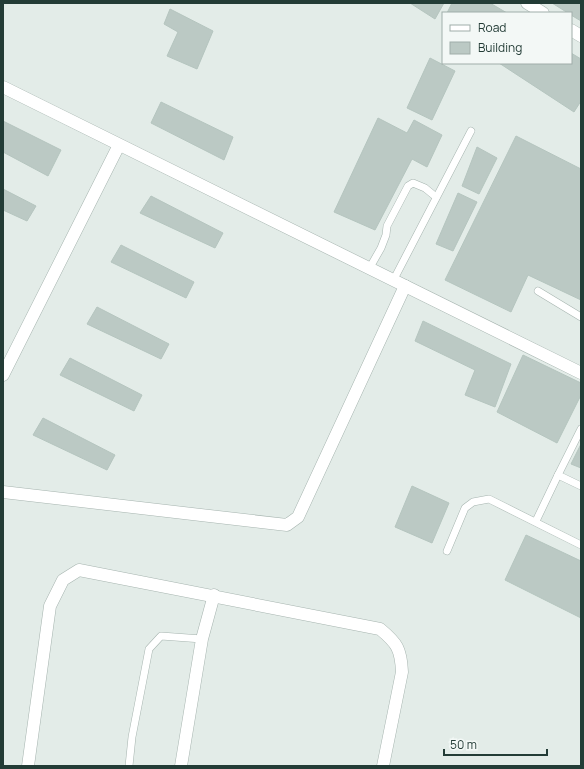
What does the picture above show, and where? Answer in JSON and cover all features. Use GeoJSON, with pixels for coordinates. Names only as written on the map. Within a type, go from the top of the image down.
{"type":"FeatureCollection","features":[{"type":"Feature","properties":{"kind":"street"},"geometry":{"type":"LineString","coordinates":[[527,3],[541,12]]}},
{"type":"Feature","properties":{"kind":"street"},"geometry":{"type":"LineString","coordinates":[[572,31],[581,36]]}},
{"type":"Feature","properties":{"kind":"street"},"geometry":{"type":"LineString","coordinates":[[3,87],[581,373]]}},
{"type":"Feature","properties":{"kind":"street"},"geometry":{"type":"LineString","coordinates":[[3,375],[119,145]]}},
{"type":"Feature","properties":{"kind":"street"},"geometry":{"type":"LineString","coordinates":[[3,492],[287,525],[298,517],[405,286]]}},
{"type":"Feature","properties":{"kind":"street"},"geometry":{"type":"LineString","coordinates":[[28,766],[50,606],[63,580],[80,570],[214,595],[380,629],[396,642],[401,657],[402,672],[383,766]]}},
{"type":"Feature","properties":{"kind":"street"},"geometry":{"type":"LineString","coordinates":[[181,766],[202,639],[214,595]]}},
{"type":"Feature","properties":{"kind":"lane"},"geometry":{"type":"LineString","coordinates":[[393,281],[471,131]]}},
{"type":"Feature","properties":{"kind":"lane"},"geometry":{"type":"LineString","coordinates":[[369,269],[381,248],[386,235],[387,226],[408,186],[413,182],[436,197]]}},
{"type":"Feature","properties":{"kind":"lane"},"geometry":{"type":"LineString","coordinates":[[538,290],[581,317]]}},
{"type":"Feature","properties":{"kind":"lane"},"geometry":{"type":"LineString","coordinates":[[536,521],[581,430]]}},
{"type":"Feature","properties":{"kind":"lane"},"geometry":{"type":"LineString","coordinates":[[558,475],[581,486]]}},
{"type":"Feature","properties":{"kind":"lane"},"geometry":{"type":"LineString","coordinates":[[447,550],[465,508],[473,502],[490,499],[581,545]]}},
{"type":"Feature","properties":{"kind":"lane"},"geometry":{"type":"LineString","coordinates":[[128,766],[149,649],[161,636],[202,639]]}},
{"type":"Feature","properties":{"kind":"building"},"geometry":{"type":"Polygon","coordinates":[[[410,3],[444,3],[435,19],[410,3]]]}},
{"type":"Feature","properties":{"kind":"building"},"geometry":{"type":"Polygon","coordinates":[[[452,3],[490,3],[505,12],[448,12],[452,3]]]}},
{"type":"Feature","properties":{"kind":"building"},"geometry":{"type":"Polygon","coordinates":[[[552,3],[581,3],[581,21],[572,16],[572,12],[566,12],[552,3]]]}},
{"type":"Feature","properties":{"kind":"building"},"geometry":{"type":"Polygon","coordinates":[[[170,9],[213,31],[197,69],[167,56],[178,32],[164,24],[170,9]]]}},
{"type":"Feature","properties":{"kind":"building"},"geometry":{"type":"Polygon","coordinates":[[[572,54],[581,59],[581,101],[574,112],[501,64],[572,64],[572,54]]]}},
{"type":"Feature","properties":{"kind":"building"},"geometry":{"type":"Polygon","coordinates":[[[430,58],[455,71],[432,120],[407,108],[430,58]]]}},
{"type":"Feature","properties":{"kind":"building"},"geometry":{"type":"Polygon","coordinates":[[[161,102],[233,137],[224,160],[151,123],[161,102]]]}},
{"type":"Feature","properties":{"kind":"building"},"geometry":{"type":"Polygon","coordinates":[[[378,118],[407,133],[414,120],[442,135],[427,167],[412,159],[375,230],[334,212],[378,118]]]}},
{"type":"Feature","properties":{"kind":"building"},"geometry":{"type":"Polygon","coordinates":[[[3,121],[61,150],[48,176],[3,152],[3,121]]]}},
{"type":"Feature","properties":{"kind":"building"},"geometry":{"type":"Polygon","coordinates":[[[516,136],[581,169],[581,300],[528,275],[511,312],[445,280],[516,136]]]}},
{"type":"Feature","properties":{"kind":"building"},"geometry":{"type":"Polygon","coordinates":[[[477,147],[497,158],[479,194],[462,186],[477,147]]]}},
{"type":"Feature","properties":{"kind":"building"},"geometry":{"type":"Polygon","coordinates":[[[3,189],[36,206],[27,221],[3,210],[3,189]]]}},
{"type":"Feature","properties":{"kind":"building"},"geometry":{"type":"Polygon","coordinates":[[[458,193],[477,202],[453,251],[436,244],[458,193]]]}},
{"type":"Feature","properties":{"kind":"building"},"geometry":{"type":"Polygon","coordinates":[[[151,196],[223,233],[215,248],[140,213],[151,196]]]}},
{"type":"Feature","properties":{"kind":"building"},"geometry":{"type":"Polygon","coordinates":[[[121,245],[194,282],[186,298],[111,262],[121,245]]]}},
{"type":"Feature","properties":{"kind":"building"},"geometry":{"type":"Polygon","coordinates":[[[97,307],[169,344],[161,359],[87,324],[97,307]]]}},
{"type":"Feature","properties":{"kind":"building"},"geometry":{"type":"Polygon","coordinates":[[[423,321],[511,364],[495,407],[465,395],[475,370],[415,341],[423,321]]]}},
{"type":"Feature","properties":{"kind":"building"},"geometry":{"type":"Polygon","coordinates":[[[523,355],[581,383],[581,395],[557,443],[497,412],[523,355]]]}},
{"type":"Feature","properties":{"kind":"building"},"geometry":{"type":"Polygon","coordinates":[[[70,358],[142,395],[134,411],[60,375],[70,358]]]}},
{"type":"Feature","properties":{"kind":"building"},"geometry":{"type":"Polygon","coordinates":[[[43,418],[115,455],[107,470],[33,435],[43,418]]]}},
{"type":"Feature","properties":{"kind":"building"},"geometry":{"type":"Polygon","coordinates":[[[581,444],[581,468],[571,464],[581,444]]]}},
{"type":"Feature","properties":{"kind":"building"},"geometry":{"type":"Polygon","coordinates":[[[412,486],[449,503],[432,543],[395,527],[412,486]]]}},
{"type":"Feature","properties":{"kind":"building"},"geometry":{"type":"Polygon","coordinates":[[[526,535],[581,561],[581,618],[505,580],[526,535]]]}}]}
